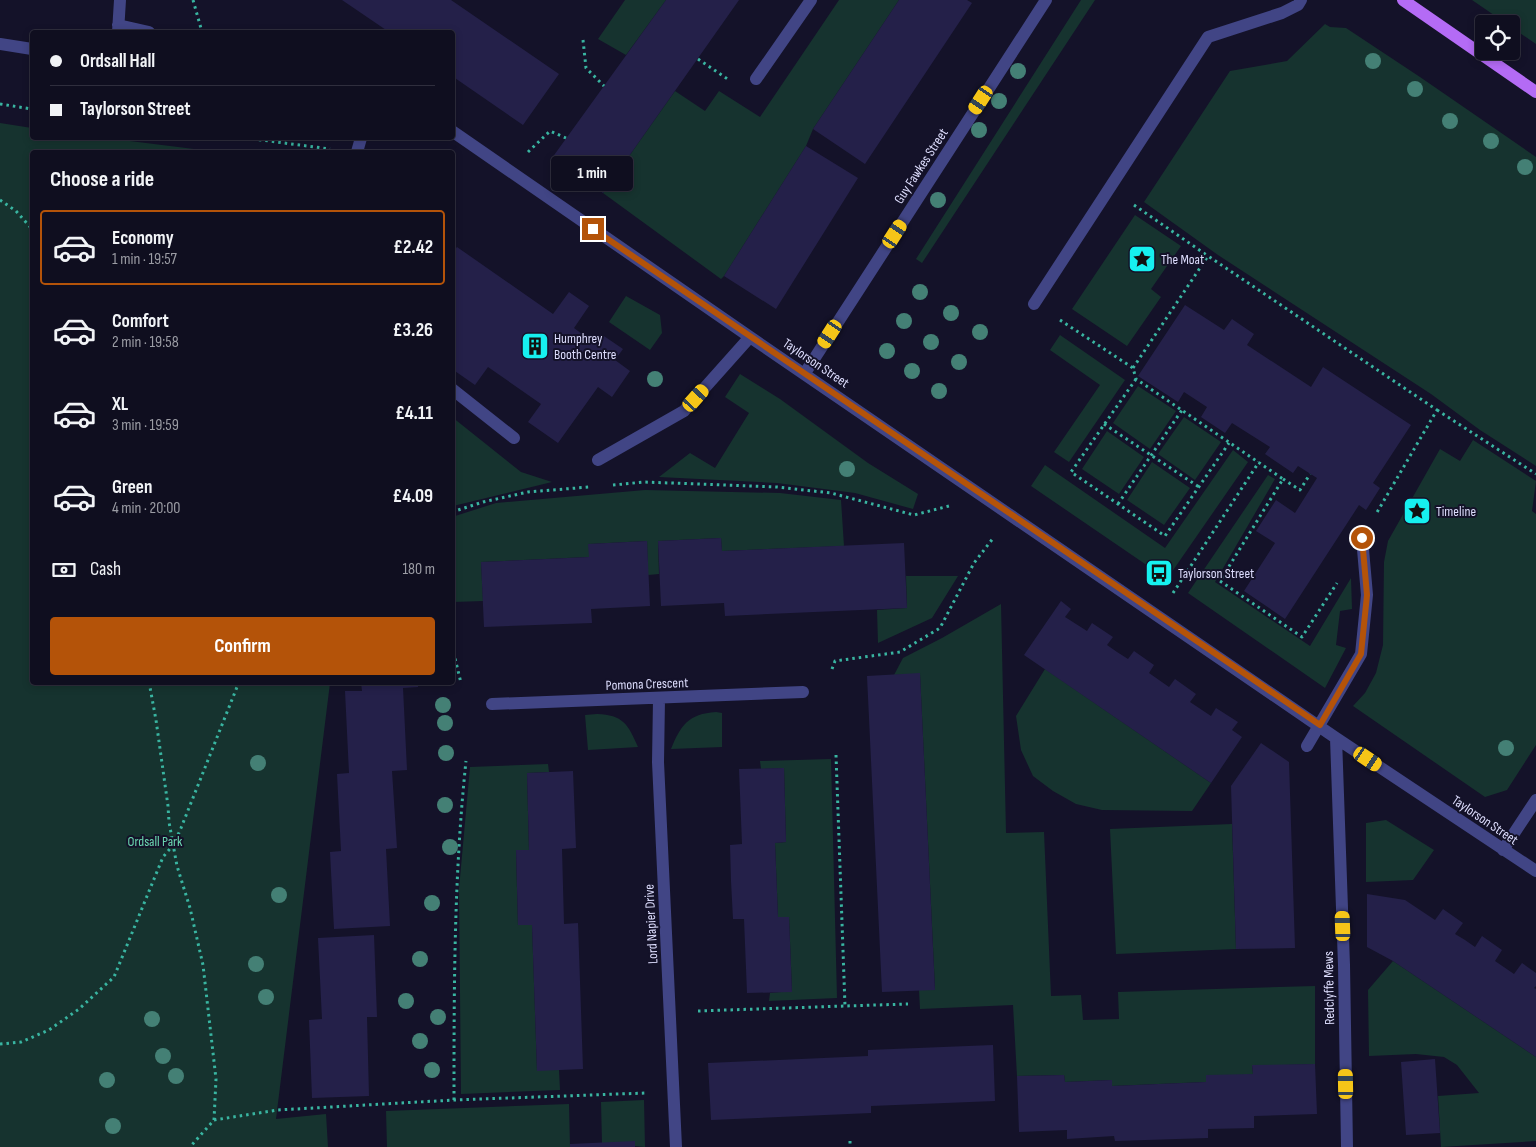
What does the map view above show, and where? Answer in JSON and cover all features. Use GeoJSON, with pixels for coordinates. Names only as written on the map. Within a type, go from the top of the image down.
{"type":"FeatureCollection","features":[{"type":"Feature","properties":{"kind":"main road"},"geometry":{"type":"LineString","coordinates":[[1411,2],[1536,92]]}},
{"type":"Feature","properties":{"kind":"street"},"geometry":{"type":"LineString","coordinates":[[118,29],[120,0]]}},
{"type":"Feature","properties":{"kind":"street"},"geometry":{"type":"LineString","coordinates":[[756,79],[810,0]]}},
{"type":"Feature","properties":{"kind":"street","name":"Guy Fawkes Street"},"geometry":{"type":"LineString","coordinates":[[805,373],[1046,0]]}},
{"type":"Feature","properties":{"kind":"street"},"geometry":{"type":"LineString","coordinates":[[1034,304],[1208,38],[1282,13],[1298,5],[1301,0]]}},
{"type":"Feature","properties":{"kind":"street"},"geometry":{"type":"LineString","coordinates":[[0,44],[30,49]]}},
{"type":"Feature","properties":{"kind":"street","name":"Taylorson Street"},"geometry":{"type":"LineString","coordinates":[[455,133],[750,337],[1320,725],[1336,738],[1536,871]]}},
{"type":"Feature","properties":{"kind":"street"},"geometry":{"type":"LineString","coordinates":[[598,460],[684,411],[750,337]]}},
{"type":"Feature","properties":{"kind":"street"},"geometry":{"type":"LineString","coordinates":[[455,391],[514,438]]}},
{"type":"Feature","properties":{"kind":"street"},"geometry":{"type":"LineString","coordinates":[[1307,746],[1361,654],[1367,595],[1362,538]]}},
{"type":"Feature","properties":{"kind":"street","name":"Pomona Crescent"},"geometry":{"type":"LineString","coordinates":[[492,704],[803,692]]}},
{"type":"Feature","properties":{"kind":"street","name":"Lord Napier Drive"},"geometry":{"type":"LineString","coordinates":[[659,698],[658,762],[676,1147]]}},
{"type":"Feature","properties":{"kind":"street","name":"Redclyffe Mews"},"geometry":{"type":"LineString","coordinates":[[1336,738],[1344,966],[1347,1147]]}},
{"type":"Feature","properties":{"kind":"street"},"geometry":{"type":"LineString","coordinates":[[1503,850],[1536,800]]}},
{"type":"Feature","properties":{"kind":"path"},"geometry":{"type":"LineString","coordinates":[[193,0],[201,30]]}},
{"type":"Feature","properties":{"kind":"path"},"geometry":{"type":"LineString","coordinates":[[583,40],[586,68],[604,86]]}},
{"type":"Feature","properties":{"kind":"path"},"geometry":{"type":"LineString","coordinates":[[698,59],[733,83]]}},
{"type":"Feature","properties":{"kind":"path"},"geometry":{"type":"LineString","coordinates":[[0,104],[30,108]]}},
{"type":"Feature","properties":{"kind":"path"},"geometry":{"type":"LineString","coordinates":[[526,154],[550,131],[566,138]]}},
{"type":"Feature","properties":{"kind":"path"},"geometry":{"type":"LineString","coordinates":[[261,140],[328,149],[359,147]]}},
{"type":"Feature","properties":{"kind":"path"},"geometry":{"type":"LineString","coordinates":[[0,200],[16,211],[30,227]]}},
{"type":"Feature","properties":{"kind":"path"},"geometry":{"type":"LineString","coordinates":[[1134,205],[1536,474]]}},
{"type":"Feature","properties":{"kind":"path"},"geometry":{"type":"LineString","coordinates":[[1133,368],[1208,256]]}},
{"type":"Feature","properties":{"kind":"path"},"geometry":{"type":"LineString","coordinates":[[1060,320],[1133,368],[1136,378],[1300,490],[1310,474]]}},
{"type":"Feature","properties":{"kind":"path"},"geometry":{"type":"LineString","coordinates":[[1136,378],[1072,472],[1165,536],[1229,443]]}},
{"type":"Feature","properties":{"kind":"path"},"geometry":{"type":"LineString","coordinates":[[1118,504],[1182,410]]}},
{"type":"Feature","properties":{"kind":"path"},"geometry":{"type":"LineString","coordinates":[[1362,538],[1438,410]]}},
{"type":"Feature","properties":{"kind":"path"},"geometry":{"type":"LineString","coordinates":[[1104,424],[1199,488]]}},
{"type":"Feature","properties":{"kind":"path"},"geometry":{"type":"LineString","coordinates":[[1157,614],[1259,462]]}},
{"type":"Feature","properties":{"kind":"path"},"geometry":{"type":"LineString","coordinates":[[1283,479],[1220,581],[1302,637],[1339,579]]}},
{"type":"Feature","properties":{"kind":"path"},"geometry":{"type":"LineString","coordinates":[[606,486],[644,482],[777,487],[831,493],[914,515],[951,506]]}},
{"type":"Feature","properties":{"kind":"path"},"geometry":{"type":"LineString","coordinates":[[455,511],[483,502],[528,492],[596,486]]}},
{"type":"Feature","properties":{"kind":"path"},"geometry":{"type":"LineString","coordinates":[[832,669],[835,661],[900,652],[940,628],[974,563],[1010,514]]}},
{"type":"Feature","properties":{"kind":"path"},"geometry":{"type":"LineString","coordinates":[[455,657],[462,683]]}},
{"type":"Feature","properties":{"kind":"path"},"geometry":{"type":"LineString","coordinates":[[149,685],[177,866],[190,908],[203,965],[216,1079],[214,1120],[190,1147]]}},
{"type":"Feature","properties":{"kind":"path"},"geometry":{"type":"LineString","coordinates":[[0,1044],[21,1042],[49,1030],[79,1010],[114,977],[163,857],[174,844],[182,828],[238,685]]}},
{"type":"Feature","properties":{"kind":"path"},"geometry":{"type":"LineString","coordinates":[[836,755],[845,1006]]}},
{"type":"Feature","properties":{"kind":"path"},"geometry":{"type":"LineString","coordinates":[[454,1100],[456,887],[466,761]]}},
{"type":"Feature","properties":{"kind":"path"},"geometry":{"type":"LineString","coordinates":[[694,1011],[908,1004]]}},
{"type":"Feature","properties":{"kind":"path"},"geometry":{"type":"LineString","coordinates":[[214,1120],[278,1110],[454,1100],[650,1094]]}},
{"type":"Feature","properties":{"kind":"path"},"geometry":{"type":"LineString","coordinates":[[850,1141],[850,1147]]}},
{"type":"Feature","properties":{"kind":"green space"},"geometry":{"type":"Polygon","coordinates":[[[625,0],[666,0],[626,55],[598,39],[625,0]]]}},
{"type":"Feature","properties":{"kind":"green space"},"geometry":{"type":"Polygon","coordinates":[[[839,0],[899,0],[813,129],[806,146],[721,279],[603,193],[675,91],[705,111],[719,91],[760,117],[839,0]]]}},
{"type":"Feature","properties":{"kind":"green space"},"geometry":{"type":"Polygon","coordinates":[[[1081,0],[1095,0],[922,263],[916,259],[1081,0]]]}},
{"type":"Feature","properties":{"kind":"green space"},"geometry":{"type":"Polygon","coordinates":[[[1472,0],[1536,0],[1536,44],[1520,33],[1520,15],[1494,15],[1472,0]]]}},
{"type":"Feature","properties":{"kind":"green space"},"geometry":{"type":"Polygon","coordinates":[[[1325,24],[1330,27],[1346,28],[1536,157],[1536,466],[1480,430],[1431,394],[1218,255],[1144,202],[1230,71],[1287,61],[1325,24]]]}},
{"type":"Feature","properties":{"kind":"green space","name":"Ordsall Park"},"geometry":{"type":"Polygon","coordinates":[[[0,123],[30,128],[30,140],[122,140],[202,150],[30,150],[30,685],[330,685],[276,1119],[326,1114],[328,1147],[0,1147],[0,123]]]}},
{"type":"Feature","properties":{"kind":"green space"},"geometry":{"type":"Polygon","coordinates":[[[1135,215],[1181,246],[1151,289],[1161,297],[1127,346],[1072,309],[1135,215]]]}},
{"type":"Feature","properties":{"kind":"green space"},"geometry":{"type":"Polygon","coordinates":[[[626,296],[660,315],[662,333],[650,350],[609,322],[626,296]]]}},
{"type":"Feature","properties":{"kind":"green space"},"geometry":{"type":"Polygon","coordinates":[[[1060,335],[1125,380],[1069,462],[1054,452],[1100,385],[1050,350],[1060,335]]]}},
{"type":"Feature","properties":{"kind":"green space"},"geometry":{"type":"Polygon","coordinates":[[[740,374],[780,399],[868,463],[918,494],[913,509],[855,493],[777,483],[659,477],[690,453],[715,468],[749,413],[725,397],[740,374]]]}},
{"type":"Feature","properties":{"kind":"green space"},"geometry":{"type":"Polygon","coordinates":[[[1138,386],[1176,411],[1150,449],[1113,423],[1138,386]]]}},
{"type":"Feature","properties":{"kind":"green space"},"geometry":{"type":"Polygon","coordinates":[[[1184,417],[1221,442],[1195,480],[1158,454],[1184,417]]]}},
{"type":"Feature","properties":{"kind":"green space"},"geometry":{"type":"Polygon","coordinates":[[[455,419],[521,472],[552,482],[455,506],[455,419]]]}},
{"type":"Feature","properties":{"kind":"green space"},"geometry":{"type":"Polygon","coordinates":[[[1107,431],[1144,457],[1119,494],[1082,469],[1107,431]]]}},
{"type":"Feature","properties":{"kind":"green space"},"geometry":{"type":"Polygon","coordinates":[[[1473,440],[1536,481],[1532,511],[1536,514],[1536,745],[1507,790],[1485,797],[1353,706],[1365,693],[1376,673],[1383,645],[1384,562],[1388,541],[1440,449],[1460,461],[1473,440]]]}},
{"type":"Feature","properties":{"kind":"green space"},"geometry":{"type":"Polygon","coordinates":[[[1233,450],[1248,462],[1167,579],[1031,486],[1045,465],[1165,548],[1233,450]]]}},
{"type":"Feature","properties":{"kind":"green space"},"geometry":{"type":"Polygon","coordinates":[[[1152,462],[1190,488],[1164,525],[1127,500],[1152,462]]]}},
{"type":"Feature","properties":{"kind":"green space"},"geometry":{"type":"Polygon","coordinates":[[[1268,475],[1275,479],[1215,582],[1310,646],[1351,578],[1352,609],[1340,611],[1336,645],[1346,648],[1325,688],[1188,593],[1268,475]]]}},
{"type":"Feature","properties":{"kind":"green space"},"geometry":{"type":"Polygon","coordinates":[[[645,490],[780,493],[841,500],[844,546],[722,551],[721,538],[658,541],[659,574],[648,575],[647,541],[589,544],[589,557],[481,562],[483,601],[455,602],[455,516],[496,503],[645,490]]]}},
{"type":"Feature","properties":{"kind":"green space"},"geometry":{"type":"Polygon","coordinates":[[[906,576],[958,576],[932,618],[878,643],[877,610],[907,608],[906,576]]]}},
{"type":"Feature","properties":{"kind":"green space"},"geometry":{"type":"Polygon","coordinates":[[[1001,604],[1006,833],[1044,832],[1051,996],[1081,995],[1083,1020],[1119,1019],[1118,992],[1315,986],[1315,1064],[1252,1066],[1253,1074],[1206,1082],[1112,1086],[1112,1080],[1065,1082],[1064,1075],[1017,1076],[1013,1005],[920,1009],[919,990],[935,989],[920,674],[894,675],[903,658],[1001,604]]]}},
{"type":"Feature","properties":{"kind":"green space"},"geometry":{"type":"Polygon","coordinates":[[[1045,669],[1211,783],[1192,811],[1102,810],[1076,804],[1053,791],[1033,776],[1021,750],[1016,716],[1045,669]]]}},
{"type":"Feature","properties":{"kind":"green space"},"geometry":{"type":"Polygon","coordinates":[[[716,712],[722,713],[722,747],[671,749],[678,733],[687,722],[699,715],[716,712]]]}},
{"type":"Feature","properties":{"kind":"green space"},"geometry":{"type":"Polygon","coordinates":[[[585,715],[613,716],[624,722],[638,747],[588,750],[585,715]]]}},
{"type":"Feature","properties":{"kind":"green space"},"geometry":{"type":"Polygon","coordinates":[[[831,759],[837,998],[769,1001],[770,993],[792,991],[789,917],[778,917],[775,843],[786,842],[784,768],[761,769],[760,761],[831,759]]]}},
{"type":"Feature","properties":{"kind":"green space"},"geometry":{"type":"Polygon","coordinates":[[[548,764],[549,772],[527,773],[529,850],[516,851],[518,925],[532,925],[537,1070],[559,1070],[560,1090],[461,1094],[459,889],[470,767],[548,764]]]}},
{"type":"Feature","properties":{"kind":"green space"},"geometry":{"type":"Polygon","coordinates":[[[1386,820],[1434,850],[1413,880],[1366,882],[1366,823],[1386,820]]]}},
{"type":"Feature","properties":{"kind":"green space"},"geometry":{"type":"Polygon","coordinates":[[[1232,824],[1236,949],[1116,954],[1110,829],[1232,824]]]}},
{"type":"Feature","properties":{"kind":"green space"},"geometry":{"type":"Polygon","coordinates":[[[1393,961],[1536,1057],[1536,1141],[1441,1147],[1438,1096],[1479,1093],[1457,1065],[1444,1057],[1416,1054],[1369,1056],[1368,990],[1393,961]]]}},
{"type":"Feature","properties":{"kind":"green space"},"geometry":{"type":"Polygon","coordinates":[[[644,1100],[645,1147],[602,1143],[601,1102],[644,1100]]]}},
{"type":"Feature","properties":{"kind":"green space"},"geometry":{"type":"Polygon","coordinates":[[[569,1104],[570,1147],[387,1147],[386,1111],[569,1104]]]}},
{"type":"Feature","properties":{"kind":"building"},"geometry":{"type":"Polygon","coordinates":[[[342,0],[451,0],[559,74],[523,125],[455,78],[455,30],[386,30],[342,0]]]}},
{"type":"Feature","properties":{"kind":"building"},"geometry":{"type":"Polygon","coordinates":[[[666,0],[739,0],[603,193],[552,158],[666,0]]]}},
{"type":"Feature","properties":{"kind":"building"},"geometry":{"type":"Polygon","coordinates":[[[899,0],[967,0],[972,3],[865,164],[813,129],[899,0]]]}},
{"type":"Feature","properties":{"kind":"building"},"geometry":{"type":"Polygon","coordinates":[[[806,146],[858,178],[776,309],[724,276],[806,146]]]}},
{"type":"Feature","properties":{"kind":"building","name":"Humphrey Booth Centre"},"geometry":{"type":"Polygon","coordinates":[[[457,247],[553,314],[569,292],[589,306],[574,328],[594,343],[601,334],[623,349],[615,360],[630,371],[612,397],[598,387],[558,443],[528,422],[541,404],[488,367],[475,385],[455,371],[455,249],[457,247]]]}},
{"type":"Feature","properties":{"kind":"building"},"geometry":{"type":"Polygon","coordinates":[[[1185,305],[1224,330],[1232,319],[1254,334],[1247,345],[1311,387],[1323,367],[1411,425],[1373,483],[1380,488],[1366,510],[1359,505],[1285,619],[1244,591],[1275,543],[1256,531],[1276,500],[1295,513],[1317,478],[1298,466],[1293,473],[1265,454],[1270,447],[1232,423],[1225,433],[1201,417],[1207,407],[1184,392],[1178,402],[1138,376],[1185,305]]]}},
{"type":"Feature","properties":{"kind":"building"},"geometry":{"type":"Polygon","coordinates":[[[721,538],[722,551],[904,543],[907,608],[725,616],[724,603],[661,606],[658,541],[721,538]]]}},
{"type":"Feature","properties":{"kind":"building"},"geometry":{"type":"Polygon","coordinates":[[[647,541],[650,606],[591,609],[592,623],[484,627],[481,562],[589,557],[588,544],[647,541]]]}},
{"type":"Feature","properties":{"kind":"building"},"geometry":{"type":"Polygon","coordinates":[[[1061,601],[1071,609],[1065,617],[1087,631],[1092,623],[1113,637],[1107,645],[1128,659],[1134,651],[1154,665],[1149,673],[1169,687],[1175,679],[1196,694],[1190,702],[1211,716],[1216,708],[1238,722],[1232,730],[1242,737],[1211,783],[1024,655],[1061,601]]]}},
{"type":"Feature","properties":{"kind":"building"},"geometry":{"type":"Polygon","coordinates":[[[920,673],[935,990],[882,992],[867,676],[920,673]]]}},
{"type":"Feature","properties":{"kind":"building"},"geometry":{"type":"Polygon","coordinates":[[[361,685],[418,685],[418,687],[403,688],[407,770],[392,771],[397,848],[386,849],[390,926],[334,929],[330,852],[341,851],[337,774],[349,773],[345,691],[362,691],[361,685]]]}},
{"type":"Feature","properties":{"kind":"building"},"geometry":{"type":"Polygon","coordinates":[[[1261,743],[1289,762],[1295,948],[1236,949],[1231,786],[1261,743]]]}},
{"type":"Feature","properties":{"kind":"building"},"geometry":{"type":"Polygon","coordinates":[[[784,768],[786,842],[775,843],[778,917],[789,917],[792,992],[747,993],[744,919],[733,919],[731,881],[730,845],[742,844],[739,769],[784,768]]]}},
{"type":"Feature","properties":{"kind":"building"},"geometry":{"type":"Polygon","coordinates":[[[573,771],[576,848],[562,849],[564,924],[578,923],[583,1069],[537,1071],[532,925],[518,925],[516,850],[529,850],[527,773],[573,771]]]}},
{"type":"Feature","properties":{"kind":"building"},"geometry":{"type":"Polygon","coordinates":[[[1367,894],[1405,900],[1435,920],[1443,909],[1463,923],[1455,934],[1475,947],[1482,936],[1502,950],[1495,961],[1514,974],[1522,963],[1536,973],[1536,986],[1534,988],[1536,989],[1536,1057],[1393,961],[1367,947],[1367,894]]]}},
{"type":"Feature","properties":{"kind":"building"},"geometry":{"type":"Polygon","coordinates":[[[374,935],[377,1017],[367,1017],[369,1096],[312,1098],[309,1020],[322,1019],[318,938],[374,935]]]}},
{"type":"Feature","properties":{"kind":"building"},"geometry":{"type":"Polygon","coordinates":[[[993,1045],[995,1101],[871,1106],[871,1113],[711,1120],[708,1063],[868,1056],[868,1050],[993,1045]]]}},
{"type":"Feature","properties":{"kind":"building"},"geometry":{"type":"Polygon","coordinates":[[[1435,1059],[1440,1133],[1406,1135],[1401,1062],[1435,1059]]]}},
{"type":"Feature","properties":{"kind":"building"},"geometry":{"type":"Polygon","coordinates":[[[1315,1064],[1317,1114],[1254,1116],[1254,1128],[1208,1129],[1208,1138],[1115,1141],[1114,1136],[1067,1139],[1067,1130],[1019,1132],[1017,1076],[1064,1075],[1065,1082],[1112,1080],[1112,1086],[1206,1082],[1206,1075],[1253,1074],[1252,1065],[1315,1064]]]}},
{"type":"Feature","properties":{"kind":"building"},"geometry":{"type":"Polygon","coordinates":[[[635,1141],[635,1147],[570,1147],[570,1144],[635,1141]]]}},
{"type":"Feature","properties":{"kind":"place","name":"The Moat"},"geometry":{"type":"Point","coordinates":[1142,259]}},
{"type":"Feature","properties":{"kind":"place","name":"Humphrey Booth Centre"},"geometry":{"type":"Point","coordinates":[535,346]}},
{"type":"Feature","properties":{"kind":"place","name":"Timeline"},"geometry":{"type":"Point","coordinates":[1417,511]}},
{"type":"Feature","properties":{"kind":"place","name":"Taylorson Street"},"geometry":{"type":"Point","coordinates":[1159,573]}},
{"type":"Feature","properties":{"kind":"route"},"geometry":{"type":"LineString","coordinates":[[593,229],[1320,725],[1361,654],[1367,595],[1362,538]]}}]}
